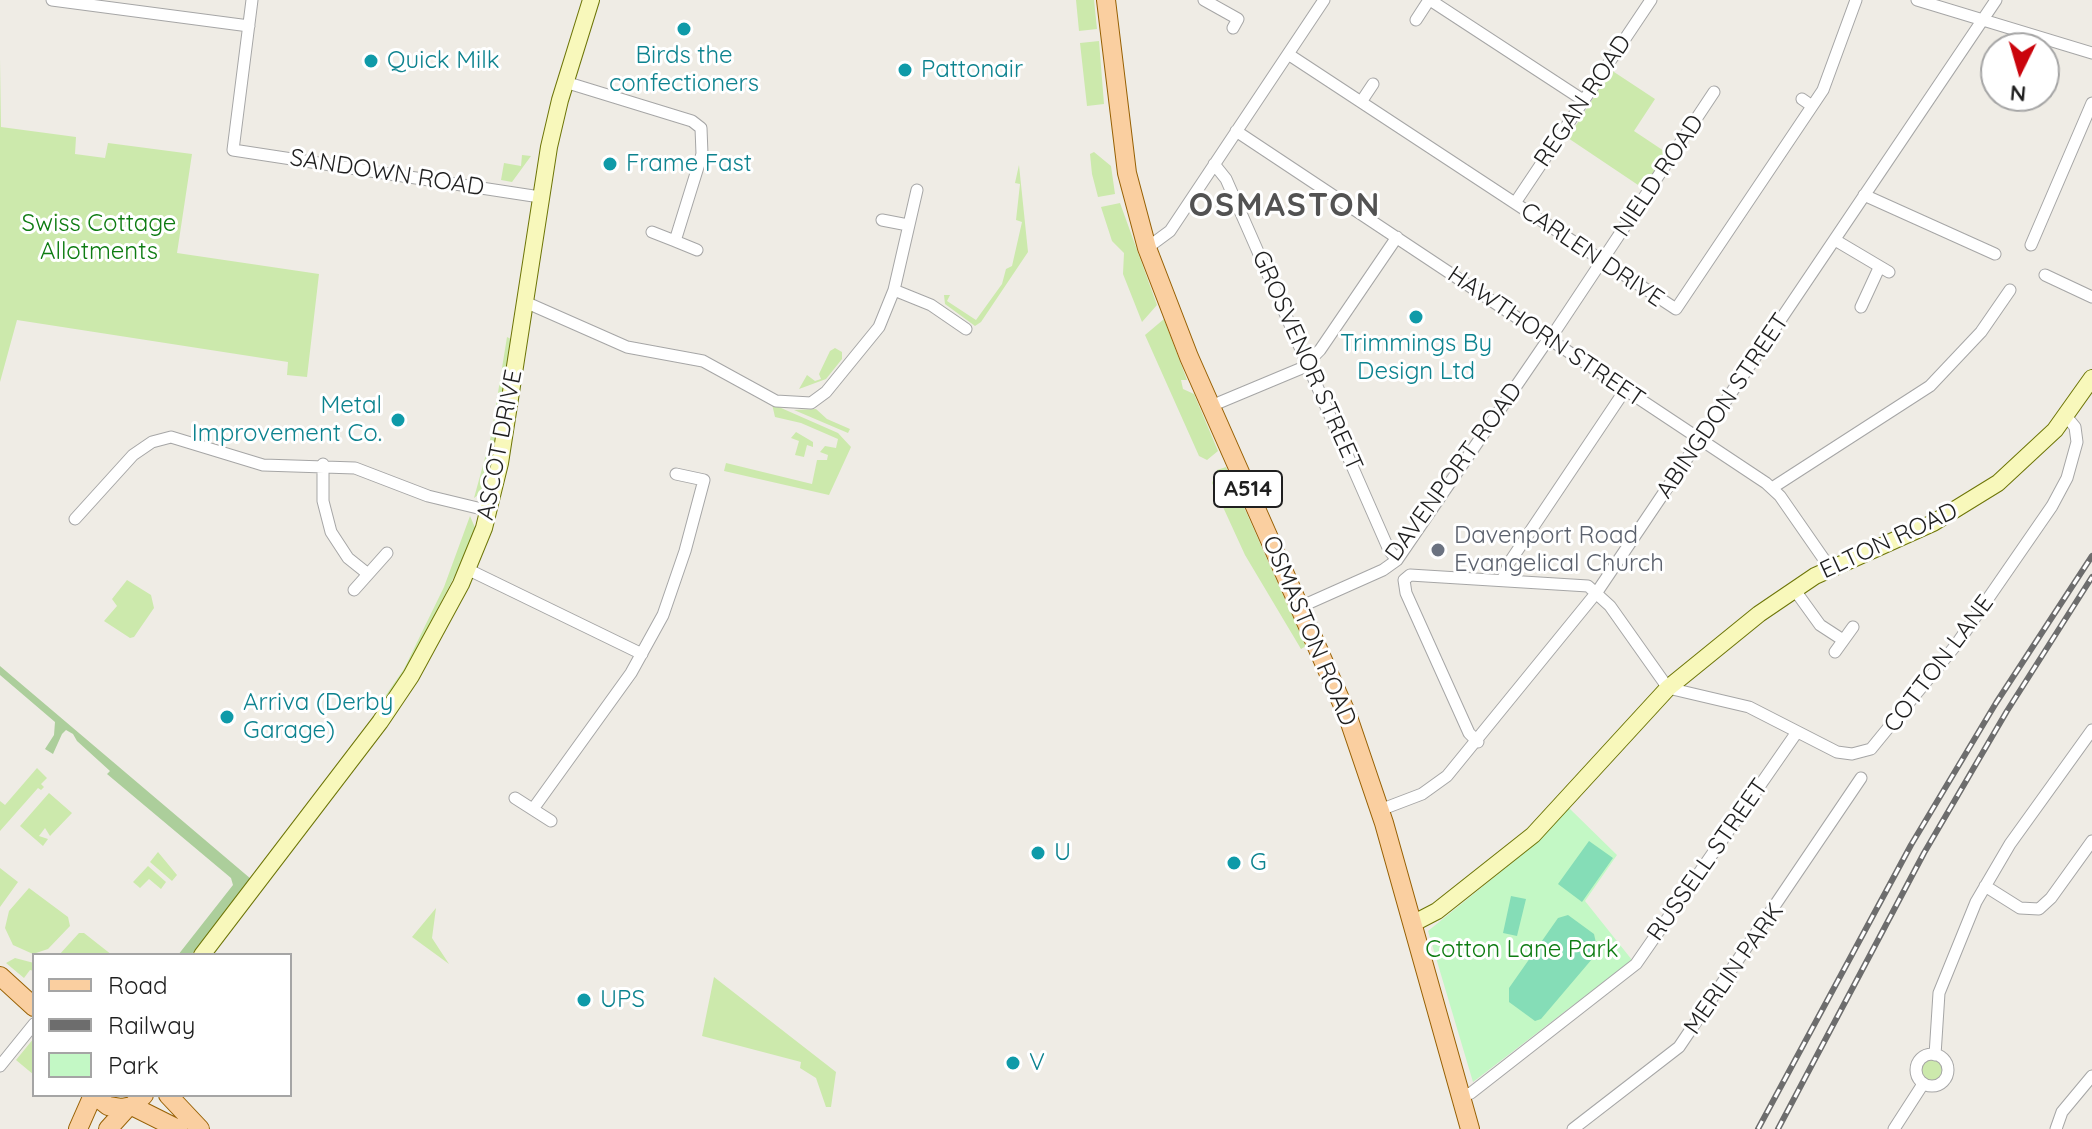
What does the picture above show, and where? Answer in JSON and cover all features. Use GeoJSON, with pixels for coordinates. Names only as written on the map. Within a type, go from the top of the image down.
{"type":"FeatureCollection","features":[{"type":"Feature","properties":{"kind":"main road","name":"OSMASTON ROAD"},"geometry":{"type":"LineString","coordinates":[[1106,0],[1127,173],[1147,248],[1211,406],[1348,717],[1380,810],[1470,1129]]}},
{"type":"Feature","properties":{"kind":"main road"},"geometry":{"type":"LineString","coordinates":[[0,976],[32,1005]]}},
{"type":"Feature","properties":{"kind":"main road"},"geometry":{"type":"LineString","coordinates":[[78,1129],[92,1097]]}},
{"type":"Feature","properties":{"kind":"main road"},"geometry":{"type":"LineString","coordinates":[[96,1097],[108,1106],[135,1103],[178,1129]]}},
{"type":"Feature","properties":{"kind":"main road"},"geometry":{"type":"LineString","coordinates":[[170,1097],[200,1129]]}},
{"type":"Feature","properties":{"kind":"main road"},"geometry":{"type":"LineString","coordinates":[[108,1129],[135,1103]]}},
{"type":"Feature","properties":{"kind":"street"},"geometry":{"type":"LineString","coordinates":[[52,0],[249,26],[252,0]]}},
{"type":"Feature","properties":{"kind":"street","name":"ASCOT DRIVE"},"geometry":{"type":"LineString","coordinates":[[204,953],[381,721],[425,653],[467,569],[490,511],[540,197],[565,82],[591,0]]}},
{"type":"Feature","properties":{"kind":"street"},"geometry":{"type":"LineString","coordinates":[[1204,0],[1238,20]]}},
{"type":"Feature","properties":{"kind":"street"},"geometry":{"type":"LineString","coordinates":[[1147,248],[1170,231],[1324,0]]}},
{"type":"Feature","properties":{"kind":"street"},"geometry":{"type":"LineString","coordinates":[[1416,20],[1430,0],[1583,100]]}},
{"type":"Feature","properties":{"kind":"street","name":"CARLEN DRIVE"},"geometry":{"type":"LineString","coordinates":[[1288,54],[1602,263],[1670,307],[1678,307],[1807,102],[1823,90],[1856,0]]}},
{"type":"Feature","properties":{"kind":"street"},"geometry":{"type":"LineString","coordinates":[[1917,0],[2092,53]]}},
{"type":"Feature","properties":{"kind":"street","name":"ABINGDON STREET"},"geometry":{"type":"LineString","coordinates":[[1380,810],[1433,787],[1478,742],[1597,592],[1996,0]]}},
{"type":"Feature","properties":{"kind":"street","name":"REGAN ROAD"},"geometry":{"type":"LineString","coordinates":[[1515,203],[1583,100],[1658,1]]}},
{"type":"Feature","properties":{"kind":"street","name":"SANDOWN ROAD"},"geometry":{"type":"LineString","coordinates":[[249,26],[233,150],[540,197]]}},
{"type":"Feature","properties":{"kind":"street"},"geometry":{"type":"LineString","coordinates":[[565,82],[692,121],[701,128],[702,154],[675,241]]}},
{"type":"Feature","properties":{"kind":"street"},"geometry":{"type":"LineString","coordinates":[[1361,102],[1373,84]]}},
{"type":"Feature","properties":{"kind":"street","name":"NIELD ROAD"},"geometry":{"type":"LineString","coordinates":[[1550,339],[1714,92]]}},
{"type":"Feature","properties":{"kind":"street"},"geometry":{"type":"LineString","coordinates":[[2031,245],[2092,103]]}},
{"type":"Feature","properties":{"kind":"street","name":"HAWTHORN STREET"},"geometry":{"type":"LineString","coordinates":[[1236,131],[1772,488],[1830,568]]}},
{"type":"Feature","properties":{"kind":"street","name":"GROSVENOR STREET"},"geometry":{"type":"LineString","coordinates":[[1214,164],[1226,179],[1389,550],[1397,560]]}},
{"type":"Feature","properties":{"kind":"street"},"geometry":{"type":"LineString","coordinates":[[525,302],[627,347],[703,361],[776,401],[804,403],[826,392],[879,327],[894,290],[917,190]]}},
{"type":"Feature","properties":{"kind":"street"},"geometry":{"type":"LineString","coordinates":[[1864,195],[1995,254]]}},
{"type":"Feature","properties":{"kind":"street"},"geometry":{"type":"LineString","coordinates":[[882,220],[908,225]]}},
{"type":"Feature","properties":{"kind":"street"},"geometry":{"type":"LineString","coordinates":[[652,232],[697,250]]}},
{"type":"Feature","properties":{"kind":"street"},"geometry":{"type":"LineString","coordinates":[[1211,406],[1302,368],[1320,350],[1397,237]]}},
{"type":"Feature","properties":{"kind":"street"},"geometry":{"type":"LineString","coordinates":[[1835,240],[1884,270],[1861,307]]}},
{"type":"Feature","properties":{"kind":"street"},"geometry":{"type":"LineString","coordinates":[[2045,275],[2092,297]]}},
{"type":"Feature","properties":{"kind":"street"},"geometry":{"type":"LineString","coordinates":[[894,290],[934,306],[966,329]]}},
{"type":"Feature","properties":{"kind":"street"},"geometry":{"type":"LineString","coordinates":[[1772,488],[1930,386],[1981,332],[2010,290]]}},
{"type":"Feature","properties":{"kind":"street","name":"DAVENPORT ROAD"},"geometry":{"type":"LineString","coordinates":[[1300,607],[1383,570],[1397,560],[1550,339]]}},
{"type":"Feature","properties":{"kind":"street","name":"ELTON ROAD"},"geometry":{"type":"LineString","coordinates":[[1668,688],[1794,589],[1830,568],[1933,523],[1976,498],[2024,462],[2066,416],[2092,378]]}},
{"type":"Feature","properties":{"kind":"street"},"geometry":{"type":"LineString","coordinates":[[1503,579],[1509,563],[1625,390]]}},
{"type":"Feature","properties":{"kind":"street","name":"COTTON LANE"},"geometry":{"type":"LineString","coordinates":[[1668,688],[1749,707],[1845,754],[1867,751],[1881,741],[1956,645],[2060,493],[2077,442],[2075,427],[2066,416]]}},
{"type":"Feature","properties":{"kind":"street"},"geometry":{"type":"LineString","coordinates":[[75,519],[133,455],[159,439],[183,439],[263,465],[323,464],[365,470],[428,496],[490,511]]}},
{"type":"Feature","properties":{"kind":"street"},"geometry":{"type":"LineString","coordinates":[[323,464],[325,512],[331,532],[348,558],[368,574]]}},
{"type":"Feature","properties":{"kind":"street"},"geometry":{"type":"LineString","coordinates":[[533,809],[642,654],[673,587],[704,480],[676,474]]}},
{"type":"Feature","properties":{"kind":"street"},"geometry":{"type":"LineString","coordinates":[[354,590],[387,553]]}},
{"type":"Feature","properties":{"kind":"street"},"geometry":{"type":"LineString","coordinates":[[467,569],[642,654]]}},
{"type":"Feature","properties":{"kind":"street"},"geometry":{"type":"LineString","coordinates":[[1412,924],[1437,911],[1533,835],[1668,688],[1597,592],[1577,584],[1413,574],[1407,577],[1404,584],[1406,593],[1469,733],[1478,742]]}},
{"type":"Feature","properties":{"kind":"street"},"geometry":{"type":"LineString","coordinates":[[1794,589],[1820,625],[1843,640]]}},
{"type":"Feature","properties":{"kind":"street"},"geometry":{"type":"LineString","coordinates":[[1835,652],[1853,627]]}},
{"type":"Feature","properties":{"kind":"street"},"geometry":{"type":"LineString","coordinates":[[1935,1055],[1939,993],[1985,886],[2034,809],[2092,730]]}},
{"type":"Feature","properties":{"kind":"street","name":"RUSSELL STREET"},"geometry":{"type":"LineString","coordinates":[[1460,1097],[1480,1086],[1636,964],[1797,732]]}},
{"type":"Feature","properties":{"kind":"street","name":"MERLIN PARK"},"geometry":{"type":"LineString","coordinates":[[1573,1129],[1679,1047],[1861,778]]}},
{"type":"Feature","properties":{"kind":"street"},"geometry":{"type":"LineString","coordinates":[[515,798],[551,821]]}},
{"type":"Feature","properties":{"kind":"street"},"geometry":{"type":"LineString","coordinates":[[1985,886],[2022,909],[2039,909],[2051,898],[2092,841]]}},
{"type":"Feature","properties":{"kind":"street"},"geometry":{"type":"LineString","coordinates":[[0,1066],[32,1026]]}},
{"type":"Feature","properties":{"kind":"street"},"geometry":{"type":"LineString","coordinates":[[1935,1055],[1947,1064],[1947,1078],[1937,1086],[1923,1084],[1916,1074],[1917,1065],[1923,1057],[1935,1055]]}},
{"type":"Feature","properties":{"kind":"street"},"geometry":{"type":"LineString","coordinates":[[2056,1129],[2062,1112],[2092,1076]]}},
{"type":"Feature","properties":{"kind":"street"},"geometry":{"type":"LineString","coordinates":[[1894,1129],[1923,1084]]}},
{"type":"Feature","properties":{"kind":"green space"},"geometry":{"type":"Polygon","coordinates":[[[1076,0],[1094,0],[1097,29],[1079,31],[1076,0]]]}},
{"type":"Feature","properties":{"kind":"green space"},"geometry":{"type":"Polygon","coordinates":[[[1099,41],[1104,104],[1087,106],[1080,43],[1099,41]]]}},
{"type":"Feature","properties":{"kind":"green space","name":"Swiss Cottage Allotments"},"geometry":{"type":"Polygon","coordinates":[[[0,59],[1,127],[76,137],[75,154],[105,158],[108,143],[192,154],[177,253],[319,274],[307,377],[287,375],[288,362],[17,320],[0,382],[0,59]]]}},
{"type":"Feature","properties":{"kind":"green space"},"geometry":{"type":"Polygon","coordinates":[[[1611,70],[1655,99],[1634,131],[1667,153],[1644,189],[1568,138],[1611,70]]]}},
{"type":"Feature","properties":{"kind":"green space"},"geometry":{"type":"Polygon","coordinates":[[[1094,152],[1111,166],[1115,194],[1098,197],[1090,154],[1094,152]]]}},
{"type":"Feature","properties":{"kind":"green space"},"geometry":{"type":"Polygon","coordinates":[[[522,155],[531,156],[512,182],[501,180],[504,163],[521,166],[522,155]]]}},
{"type":"Feature","properties":{"kind":"green space"},"geometry":{"type":"Polygon","coordinates":[[[1019,165],[1028,252],[981,322],[975,326],[945,304],[944,295],[950,295],[947,301],[976,320],[1002,284],[1006,269],[1012,266],[1022,222],[1016,220],[1020,184],[1015,183],[1019,165]]]}},
{"type":"Feature","properties":{"kind":"green space"},"geometry":{"type":"Polygon","coordinates":[[[1120,203],[1157,305],[1142,322],[1123,274],[1124,253],[1112,241],[1101,207],[1120,203]]]}},
{"type":"Feature","properties":{"kind":"green space"},"geometry":{"type":"Polygon","coordinates":[[[1164,319],[1187,380],[1181,380],[1183,389],[1194,394],[1218,451],[1207,460],[1199,456],[1145,335],[1164,319]]]}},
{"type":"Feature","properties":{"kind":"green space"},"geometry":{"type":"Polygon","coordinates":[[[507,337],[511,339],[490,473],[486,489],[474,498],[491,436],[507,337]]]}},
{"type":"Feature","properties":{"kind":"green space"},"geometry":{"type":"Polygon","coordinates":[[[835,348],[842,352],[842,359],[826,379],[799,389],[807,375],[815,381],[821,379],[819,374],[830,351],[835,348]]]}},
{"type":"Feature","properties":{"kind":"green space"},"geometry":{"type":"Polygon","coordinates":[[[772,404],[838,433],[851,447],[829,495],[724,471],[726,463],[812,484],[817,460],[827,460],[828,455],[820,452],[825,446],[836,448],[838,439],[801,423],[775,417],[772,404]]]}},
{"type":"Feature","properties":{"kind":"green space"},"geometry":{"type":"Polygon","coordinates":[[[816,409],[827,419],[850,429],[848,433],[794,410],[816,409]]]}},
{"type":"Feature","properties":{"kind":"green space"},"geometry":{"type":"Polygon","coordinates":[[[796,432],[813,442],[813,447],[807,445],[804,457],[795,455],[799,441],[791,438],[796,432]]]}},
{"type":"Feature","properties":{"kind":"green space"},"geometry":{"type":"Polygon","coordinates":[[[1226,467],[1306,646],[1301,649],[1245,555],[1212,483],[1217,470],[1226,467]]]}},
{"type":"Feature","properties":{"kind":"green space"},"geometry":{"type":"Polygon","coordinates":[[[470,516],[476,530],[471,544],[403,676],[377,708],[404,669],[444,587],[470,516]]]}},
{"type":"Feature","properties":{"kind":"green space"},"geometry":{"type":"Polygon","coordinates":[[[127,580],[151,595],[154,608],[134,637],[130,638],[104,621],[117,606],[112,599],[127,580]]]}},
{"type":"Feature","properties":{"kind":"green space"},"geometry":{"type":"Polygon","coordinates":[[[0,666],[251,879],[193,953],[180,953],[233,885],[231,878],[107,774],[110,771],[73,734],[66,730],[62,734],[53,754],[45,749],[54,735],[55,722],[0,675],[0,666]]]}},
{"type":"Feature","properties":{"kind":"green space"},"geometry":{"type":"Polygon","coordinates":[[[37,768],[47,778],[41,784],[44,787],[41,790],[38,788],[0,831],[0,801],[5,805],[37,768]]]}},
{"type":"Feature","properties":{"kind":"green space"},"geometry":{"type":"Polygon","coordinates":[[[49,793],[72,813],[50,836],[45,828],[39,836],[48,839],[43,846],[20,826],[49,793]]]}},
{"type":"Feature","properties":{"kind":"green space","name":"Cotton Lane Park"},"geometry":{"type":"Polygon","coordinates":[[[1569,808],[1617,855],[1585,901],[1632,960],[1473,1082],[1428,931],[1540,840],[1569,808]]]}},
{"type":"Feature","properties":{"kind":"green space"},"geometry":{"type":"Polygon","coordinates":[[[1589,841],[1613,858],[1582,902],[1558,884],[1589,841]]]}},
{"type":"Feature","properties":{"kind":"green space"},"geometry":{"type":"Polygon","coordinates":[[[158,852],[177,875],[172,881],[150,862],[158,852]]]}},
{"type":"Feature","properties":{"kind":"green space"},"geometry":{"type":"Polygon","coordinates":[[[148,866],[166,882],[161,889],[149,879],[140,888],[133,882],[148,866]]]}},
{"type":"Feature","properties":{"kind":"green space"},"geometry":{"type":"Polygon","coordinates":[[[0,868],[18,882],[0,907],[0,868]]]}},
{"type":"Feature","properties":{"kind":"green space"},"geometry":{"type":"Polygon","coordinates":[[[29,888],[68,917],[70,926],[48,949],[32,954],[13,945],[5,928],[9,911],[29,888]]]}},
{"type":"Feature","properties":{"kind":"green space"},"geometry":{"type":"Polygon","coordinates":[[[1511,896],[1526,899],[1517,936],[1503,933],[1511,896]]]}},
{"type":"Feature","properties":{"kind":"green space"},"geometry":{"type":"Polygon","coordinates":[[[436,908],[432,938],[449,964],[412,937],[436,908]]]}},
{"type":"Feature","properties":{"kind":"green space"},"geometry":{"type":"Polygon","coordinates":[[[1568,915],[1594,934],[1598,952],[1541,1019],[1535,1021],[1509,1002],[1509,988],[1558,918],[1568,915]]]}},
{"type":"Feature","properties":{"kind":"green space"},"geometry":{"type":"Polygon","coordinates":[[[79,933],[84,933],[109,953],[61,953],[79,933]]]}},
{"type":"Feature","properties":{"kind":"green space"},"geometry":{"type":"Polygon","coordinates":[[[15,958],[32,962],[32,970],[24,978],[6,963],[15,958]]]}},
{"type":"Feature","properties":{"kind":"green space"},"geometry":{"type":"Polygon","coordinates":[[[714,977],[836,1072],[831,1107],[826,1107],[816,1078],[800,1068],[801,1062],[702,1036],[714,977]]]}},
{"type":"Feature","properties":{"kind":"green space"},"geometry":{"type":"Polygon","coordinates":[[[32,1040],[32,1073],[16,1060],[32,1040]]]}},
{"type":"Feature","properties":{"kind":"green space"},"geometry":{"type":"Polygon","coordinates":[[[1932,1060],[1943,1071],[1932,1082],[1921,1071],[1932,1060]]]}},
{"type":"Feature","properties":{"kind":"railway"},"geometry":{"type":"LineString","coordinates":[[1758,1129],[1911,845],[1996,703],[2092,556]]}},
{"type":"Feature","properties":{"kind":"railway"},"geometry":{"type":"LineString","coordinates":[[1778,1129],[1924,853],[2007,711],[2092,577]]}},
{"type":"Feature","properties":{"kind":"place","name":"Birds the confectioners"},"geometry":{"type":"Point","coordinates":[684,29]}},
{"type":"Feature","properties":{"kind":"place","name":"Quick Milk"},"geometry":{"type":"Point","coordinates":[371,61]}},
{"type":"Feature","properties":{"kind":"place","name":"Pattonair"},"geometry":{"type":"Point","coordinates":[905,70]}},
{"type":"Feature","properties":{"kind":"place","name":"Frame Fast"},"geometry":{"type":"Point","coordinates":[610,164]}},
{"type":"Feature","properties":{"kind":"place","name":"Trimmings By Design Ltd"},"geometry":{"type":"Point","coordinates":[1416,317]}},
{"type":"Feature","properties":{"kind":"place","name":"Metal Improvement Co."},"geometry":{"type":"Point","coordinates":[398,420]}},
{"type":"Feature","properties":{"kind":"place","name":"Davenport Road Evangelical Church"},"geometry":{"type":"Point","coordinates":[1438,550]}},
{"type":"Feature","properties":{"kind":"place","name":"Arriva (Derby Garage)"},"geometry":{"type":"Point","coordinates":[227,717]}},
{"type":"Feature","properties":{"kind":"place","name":"U"},"geometry":{"type":"Point","coordinates":[1038,853]}},
{"type":"Feature","properties":{"kind":"place","name":"G"},"geometry":{"type":"Point","coordinates":[1234,863]}},
{"type":"Feature","properties":{"kind":"place","name":"UPS"},"geometry":{"type":"Point","coordinates":[584,1000]}},
{"type":"Feature","properties":{"kind":"place","name":"V"},"geometry":{"type":"Point","coordinates":[1013,1063]}},
{"type":"Feature","properties":{"kind":"district","name":"OSMASTON"},"geometry":{"type":"Point","coordinates":[1285,206]}}]}
